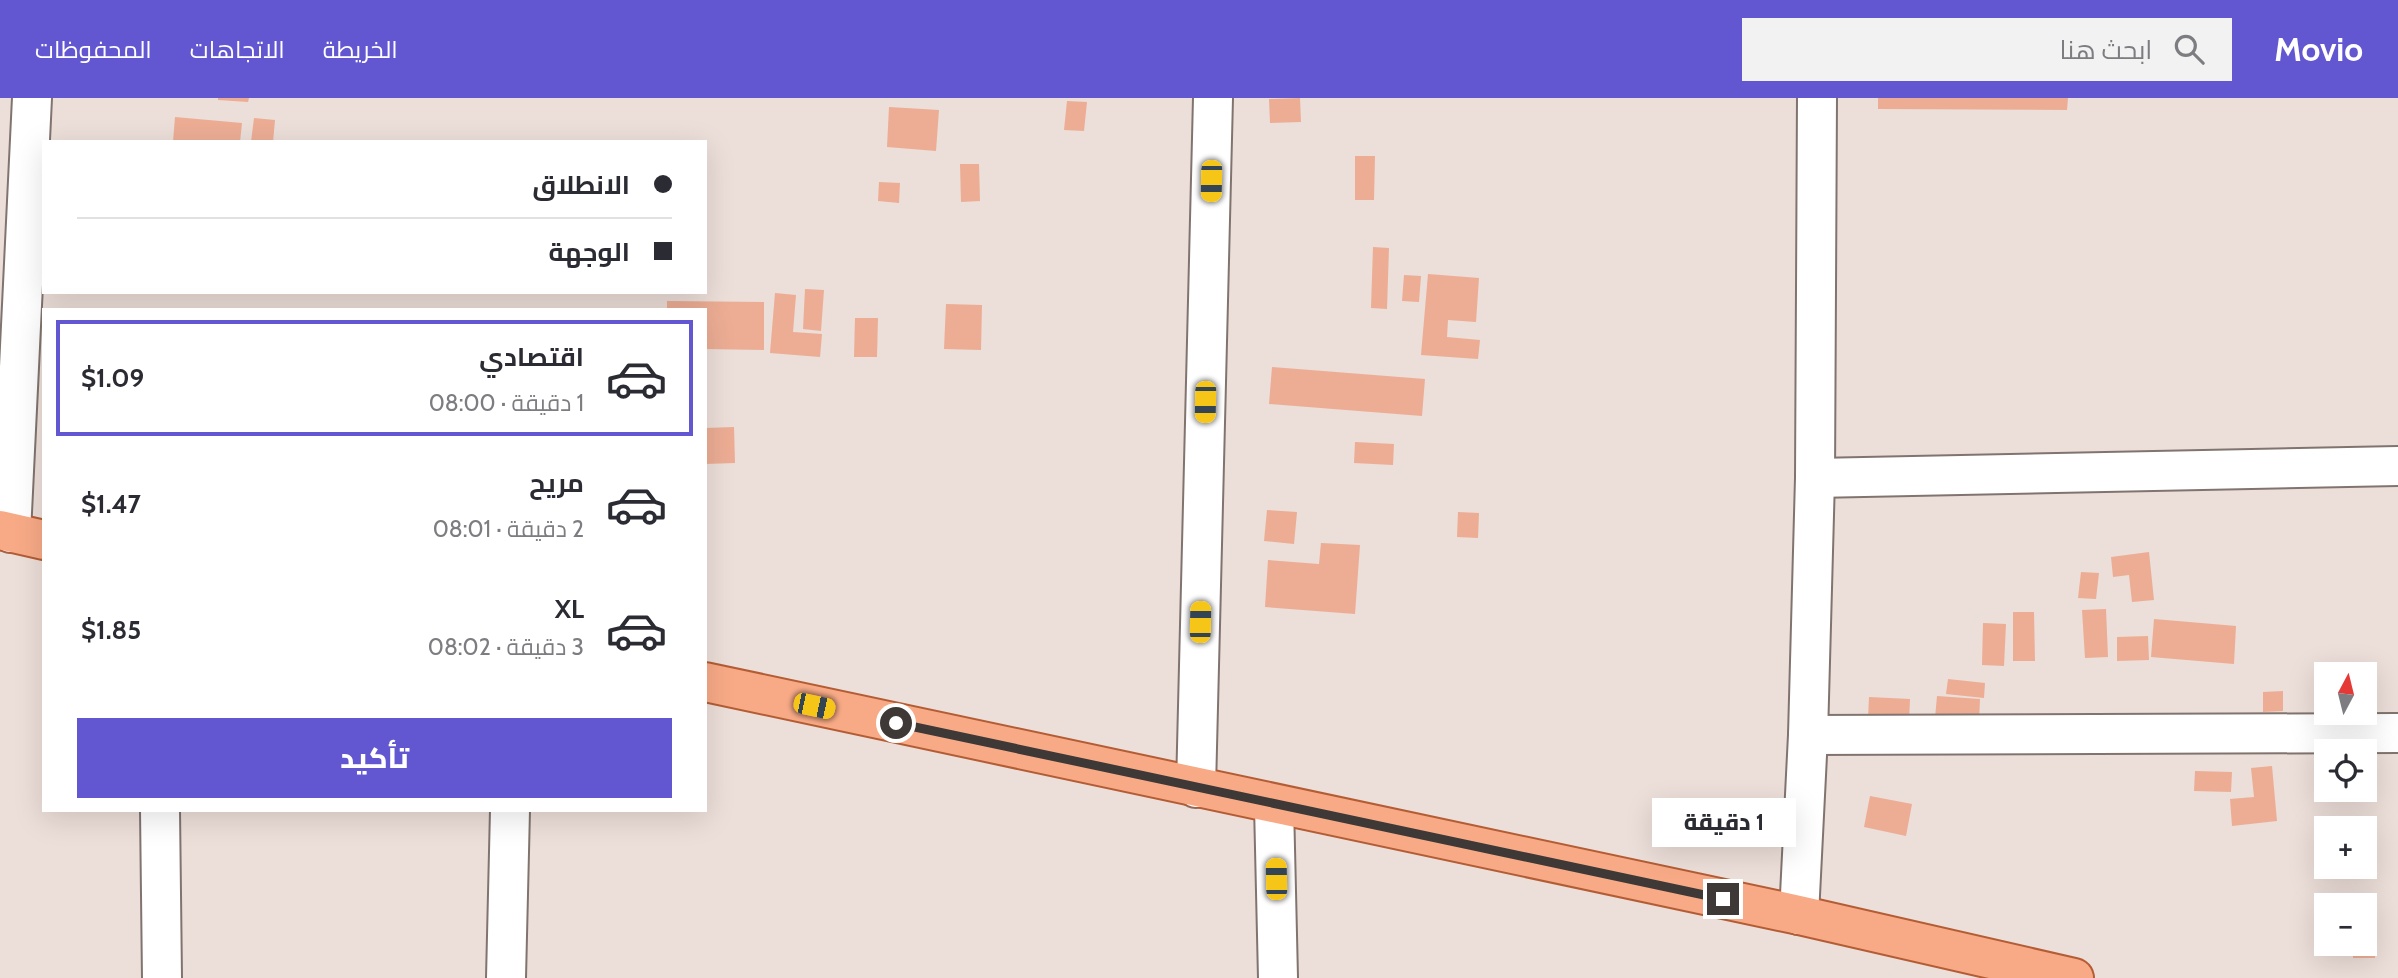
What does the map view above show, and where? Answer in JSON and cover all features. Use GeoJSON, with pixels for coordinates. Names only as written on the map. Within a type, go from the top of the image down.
{"type":"FeatureCollection","features":[{"type":"Feature","properties":{"kind":"main road"},"geometry":{"type":"LineString","coordinates":[[707,682],[1799,915],[2074,978]]}},
{"type":"Feature","properties":{"kind":"street"},"geometry":{"type":"LineString","coordinates":[[18,534],[32,98]]}},
{"type":"Feature","properties":{"kind":"street"},"geometry":{"type":"LineString","coordinates":[[1196,788],[1213,98]]}},
{"type":"Feature","properties":{"kind":"street"},"geometry":{"type":"LineString","coordinates":[[1799,915],[1808,735],[1815,478],[1817,98]]}},
{"type":"Feature","properties":{"kind":"street"},"geometry":{"type":"LineString","coordinates":[[1815,478],[2398,466]]}},
{"type":"Feature","properties":{"kind":"street"},"geometry":{"type":"LineString","coordinates":[[1808,735],[2398,733]]}},
{"type":"Feature","properties":{"kind":"street"},"geometry":{"type":"LineString","coordinates":[[1275,804],[1278,978]]}},
{"type":"Feature","properties":{"kind":"street"},"geometry":{"type":"LineString","coordinates":[[160,812],[162,978]]}},
{"type":"Feature","properties":{"kind":"street"},"geometry":{"type":"LineString","coordinates":[[506,978],[510,812]]}},
{"type":"Feature","properties":{"kind":"building"},"geometry":{"type":"Polygon","coordinates":[[[218,98],[249,98],[248,102],[218,98]]]}},
{"type":"Feature","properties":{"kind":"building"},"geometry":{"type":"Polygon","coordinates":[[[1300,98],[1301,122],[1270,123],[1269,99],[1300,98]]]}},
{"type":"Feature","properties":{"kind":"building"},"geometry":{"type":"Polygon","coordinates":[[[1878,98],[2068,98],[2067,110],[1878,109],[1878,98]]]}},
{"type":"Feature","properties":{"kind":"building"},"geometry":{"type":"Polygon","coordinates":[[[1067,101],[1087,102],[1084,131],[1064,130],[1067,101]]]}},
{"type":"Feature","properties":{"kind":"building"},"geometry":{"type":"Polygon","coordinates":[[[889,107],[939,110],[936,151],[887,147],[889,107]]]}},
{"type":"Feature","properties":{"kind":"building"},"geometry":{"type":"Polygon","coordinates":[[[175,117],[242,123],[240,140],[173,140],[175,117]]]}},
{"type":"Feature","properties":{"kind":"building"},"geometry":{"type":"Polygon","coordinates":[[[254,118],[275,120],[273,140],[251,140],[254,118]]]}},
{"type":"Feature","properties":{"kind":"building"},"geometry":{"type":"Polygon","coordinates":[[[1355,156],[1375,156],[1374,200],[1355,200],[1355,156]]]}},
{"type":"Feature","properties":{"kind":"building"},"geometry":{"type":"Polygon","coordinates":[[[960,164],[979,164],[980,201],[961,202],[960,164]]]}},
{"type":"Feature","properties":{"kind":"building"},"geometry":{"type":"Polygon","coordinates":[[[879,182],[900,183],[899,203],[878,201],[879,182]]]}},
{"type":"Feature","properties":{"kind":"building"},"geometry":{"type":"Polygon","coordinates":[[[1373,247],[1389,248],[1387,309],[1371,308],[1373,247]]]}},
{"type":"Feature","properties":{"kind":"building"},"geometry":{"type":"Polygon","coordinates":[[[1428,274],[1479,278],[1476,322],[1448,320],[1447,337],[1480,340],[1478,359],[1421,355],[1428,274]]]}},
{"type":"Feature","properties":{"kind":"building"},"geometry":{"type":"Polygon","coordinates":[[[1404,275],[1421,276],[1419,302],[1402,301],[1404,275]]]}},
{"type":"Feature","properties":{"kind":"building"},"geometry":{"type":"Polygon","coordinates":[[[805,289],[824,290],[821,331],[803,329],[805,289]]]}},
{"type":"Feature","properties":{"kind":"building"},"geometry":{"type":"Polygon","coordinates":[[[775,293],[796,295],[793,332],[822,334],[820,357],[770,353],[775,293]]]}},
{"type":"Feature","properties":{"kind":"building"},"geometry":{"type":"Polygon","coordinates":[[[667,301],[764,302],[764,350],[707,349],[707,308],[667,308],[667,301]]]}},
{"type":"Feature","properties":{"kind":"building"},"geometry":{"type":"Polygon","coordinates":[[[946,304],[982,305],[981,350],[944,349],[946,304]]]}},
{"type":"Feature","properties":{"kind":"building"},"geometry":{"type":"Polygon","coordinates":[[[855,318],[878,318],[877,357],[854,357],[855,318]]]}},
{"type":"Feature","properties":{"kind":"building"},"geometry":{"type":"Polygon","coordinates":[[[1272,367],[1425,379],[1422,416],[1269,404],[1272,367]]]}},
{"type":"Feature","properties":{"kind":"building"},"geometry":{"type":"Polygon","coordinates":[[[734,427],[735,463],[707,464],[707,428],[734,427]]]}},
{"type":"Feature","properties":{"kind":"building"},"geometry":{"type":"Polygon","coordinates":[[[1355,442],[1394,444],[1393,465],[1354,463],[1355,442]]]}},
{"type":"Feature","properties":{"kind":"building"},"geometry":{"type":"Polygon","coordinates":[[[1267,510],[1297,512],[1294,544],[1264,541],[1267,510]]]}},
{"type":"Feature","properties":{"kind":"building"},"geometry":{"type":"Polygon","coordinates":[[[1458,512],[1479,513],[1478,538],[1457,537],[1458,512]]]}},
{"type":"Feature","properties":{"kind":"building"},"geometry":{"type":"Polygon","coordinates":[[[1321,543],[1360,545],[1355,614],[1265,607],[1268,560],[1319,564],[1321,543]]]}},
{"type":"Feature","properties":{"kind":"building"},"geometry":{"type":"Polygon","coordinates":[[[2149,552],[2154,600],[2132,602],[2129,575],[2113,577],[2111,557],[2149,552]]]}},
{"type":"Feature","properties":{"kind":"building"},"geometry":{"type":"Polygon","coordinates":[[[2081,572],[2099,573],[2096,599],[2078,598],[2081,572]]]}},
{"type":"Feature","properties":{"kind":"building"},"geometry":{"type":"Polygon","coordinates":[[[2106,609],[2108,657],[2085,658],[2082,610],[2106,609]]]}},
{"type":"Feature","properties":{"kind":"building"},"geometry":{"type":"Polygon","coordinates":[[[2013,612],[2034,612],[2035,661],[2013,661],[2013,612]]]}},
{"type":"Feature","properties":{"kind":"building"},"geometry":{"type":"Polygon","coordinates":[[[2154,619],[2236,626],[2234,664],[2151,657],[2154,619]]]}},
{"type":"Feature","properties":{"kind":"building"},"geometry":{"type":"Polygon","coordinates":[[[1983,623],[2006,624],[2004,666],[1982,665],[1983,623]]]}},
{"type":"Feature","properties":{"kind":"building"},"geometry":{"type":"Polygon","coordinates":[[[2148,636],[2149,660],[2117,661],[2117,637],[2148,636]]]}},
{"type":"Feature","properties":{"kind":"building"},"geometry":{"type":"Polygon","coordinates":[[[1948,679],[1985,683],[1984,698],[1946,694],[1948,679]]]}},
{"type":"Feature","properties":{"kind":"building"},"geometry":{"type":"Polygon","coordinates":[[[2283,691],[2283,711],[2263,712],[2263,692],[2283,691]]]}},
{"type":"Feature","properties":{"kind":"building"},"geometry":{"type":"Polygon","coordinates":[[[1937,696],[1980,699],[1979,721],[1935,718],[1937,696]]]}},
{"type":"Feature","properties":{"kind":"building"},"geometry":{"type":"Polygon","coordinates":[[[1869,697],[1910,699],[1909,722],[1868,719],[1869,697]]]}},
{"type":"Feature","properties":{"kind":"building"},"geometry":{"type":"Polygon","coordinates":[[[2272,766],[2277,821],[2232,826],[2230,799],[2254,797],[2251,768],[2272,766]]]}},
{"type":"Feature","properties":{"kind":"building"},"geometry":{"type":"Polygon","coordinates":[[[2195,771],[2232,772],[2231,792],[2194,791],[2195,771]]]}},
{"type":"Feature","properties":{"kind":"building"},"geometry":{"type":"Polygon","coordinates":[[[1870,796],[1912,804],[1906,836],[1864,827],[1870,796]]]}},
{"type":"Feature","properties":{"kind":"building"},"geometry":{"type":"Polygon","coordinates":[[[2353,956],[2375,956],[2375,958],[2353,956]]]}},
{"type":"Feature","properties":{"kind":"route"},"geometry":{"type":"LineString","coordinates":[[896,723],[1723,899]]}}]}
